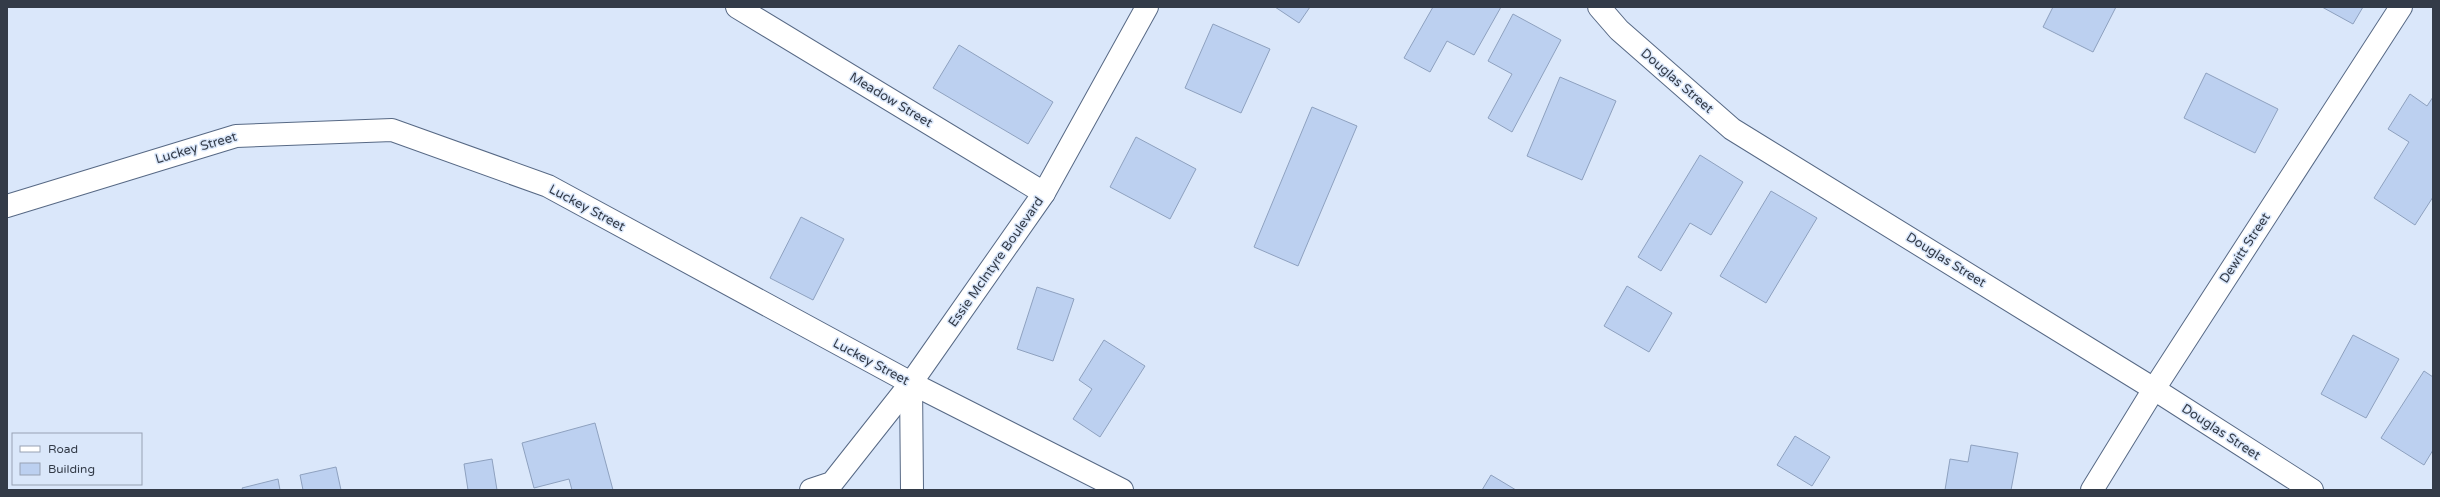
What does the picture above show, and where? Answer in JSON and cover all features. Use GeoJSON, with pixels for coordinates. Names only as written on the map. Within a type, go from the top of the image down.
{"type":"FeatureCollection","features":[{"type":"Feature","properties":{"kind":"street","name":"Meadow Street"},"geometry":{"type":"LineString","coordinates":[[737,7],[1044,193]]}},
{"type":"Feature","properties":{"kind":"street","name":"Essie McIntyre Boulevard"},"geometry":{"type":"LineString","coordinates":[[811,490],[832,483],[911,383],[1044,193],[1147,7]]}},
{"type":"Feature","properties":{"kind":"street","name":"Douglas Street"},"geometry":{"type":"LineString","coordinates":[[1599,7],[1619,30],[1732,129],[2154,389],[2312,490]]}},
{"type":"Feature","properties":{"kind":"street","name":"Dewitt Street"},"geometry":{"type":"LineString","coordinates":[[2092,490],[2154,389],[2401,7]]}},
{"type":"Feature","properties":{"kind":"street","name":"Luckey Street"},"geometry":{"type":"LineString","coordinates":[[7,206],[236,136],[392,130],[548,186],[911,383],[1122,490]]}},
{"type":"Feature","properties":{"kind":"street"},"geometry":{"type":"LineString","coordinates":[[911,383],[912,490]]}},
{"type":"Feature","properties":{"kind":"building"},"geometry":{"type":"Polygon","coordinates":[[[1275,7],[1310,7],[1299,23],[1275,7]]]}},
{"type":"Feature","properties":{"kind":"building"},"geometry":{"type":"Polygon","coordinates":[[[1433,7],[1501,7],[1474,55],[1447,41],[1430,72],[1404,58],[1433,7]]]}},
{"type":"Feature","properties":{"kind":"building"},"geometry":{"type":"Polygon","coordinates":[[[2053,7],[2116,7],[2093,52],[2043,27],[2053,7]]]}},
{"type":"Feature","properties":{"kind":"building"},"geometry":{"type":"Polygon","coordinates":[[[2322,7],[2363,7],[2353,24],[2322,7]]]}},
{"type":"Feature","properties":{"kind":"building"},"geometry":{"type":"Polygon","coordinates":[[[1513,14],[1561,40],[1512,132],[1488,118],[1512,74],[1488,61],[1513,14]]]}},
{"type":"Feature","properties":{"kind":"building"},"geometry":{"type":"Polygon","coordinates":[[[1213,24],[1270,49],[1241,113],[1185,88],[1213,24]]]}},
{"type":"Feature","properties":{"kind":"building"},"geometry":{"type":"Polygon","coordinates":[[[959,45],[1053,102],[1028,144],[933,88],[959,45]]]}},
{"type":"Feature","properties":{"kind":"building"},"geometry":{"type":"Polygon","coordinates":[[[2206,73],[2278,109],[2255,153],[2184,118],[2206,73]]]}},
{"type":"Feature","properties":{"kind":"building"},"geometry":{"type":"Polygon","coordinates":[[[1560,77],[1616,101],[1582,180],[1527,156],[1560,77]]]}},
{"type":"Feature","properties":{"kind":"building"},"geometry":{"type":"Polygon","coordinates":[[[2410,94],[2427,106],[2433,97],[2433,197],[2415,225],[2374,198],[2409,142],[2388,129],[2410,94]]]}},
{"type":"Feature","properties":{"kind":"building"},"geometry":{"type":"Polygon","coordinates":[[[1312,107],[1357,126],[1298,266],[1254,247],[1312,107]]]}},
{"type":"Feature","properties":{"kind":"building"},"geometry":{"type":"Polygon","coordinates":[[[1136,137],[1196,169],[1170,219],[1110,187],[1136,137]]]}},
{"type":"Feature","properties":{"kind":"building"},"geometry":{"type":"Polygon","coordinates":[[[1700,155],[1743,182],[1711,235],[1690,223],[1661,271],[1638,257],[1700,155]]]}},
{"type":"Feature","properties":{"kind":"building"},"geometry":{"type":"Polygon","coordinates":[[[1771,191],[1817,218],[1766,303],[1720,276],[1771,191]]]}},
{"type":"Feature","properties":{"kind":"building"},"geometry":{"type":"Polygon","coordinates":[[[801,217],[844,239],[813,300],[770,278],[801,217]]]}},
{"type":"Feature","properties":{"kind":"building"},"geometry":{"type":"Polygon","coordinates":[[[1627,286],[1672,313],[1649,352],[1604,326],[1627,286]]]}},
{"type":"Feature","properties":{"kind":"building"},"geometry":{"type":"Polygon","coordinates":[[[1037,287],[1074,299],[1053,361],[1017,349],[1037,287]]]}},
{"type":"Feature","properties":{"kind":"building"},"geometry":{"type":"Polygon","coordinates":[[[2353,335],[2399,359],[2366,418],[2321,394],[2353,335]]]}},
{"type":"Feature","properties":{"kind":"building"},"geometry":{"type":"Polygon","coordinates":[[[1104,340],[1145,366],[1100,437],[1073,419],[1092,389],[1079,380],[1104,340]]]}},
{"type":"Feature","properties":{"kind":"building"},"geometry":{"type":"Polygon","coordinates":[[[2424,371],[2433,377],[2433,450],[2424,465],[2381,438],[2424,371]]]}},
{"type":"Feature","properties":{"kind":"building"},"geometry":{"type":"Polygon","coordinates":[[[595,423],[613,490],[572,490],[569,479],[534,488],[522,443],[595,423]]]}},
{"type":"Feature","properties":{"kind":"building"},"geometry":{"type":"Polygon","coordinates":[[[1795,436],[1830,457],[1812,486],[1777,465],[1795,436]]]}},
{"type":"Feature","properties":{"kind":"building"},"geometry":{"type":"Polygon","coordinates":[[[1971,445],[2018,453],[2011,490],[1945,490],[1950,459],[1968,462],[1971,445]]]}},
{"type":"Feature","properties":{"kind":"building"},"geometry":{"type":"Polygon","coordinates":[[[492,459],[497,490],[468,490],[464,464],[492,459]]]}},
{"type":"Feature","properties":{"kind":"building"},"geometry":{"type":"Polygon","coordinates":[[[336,467],[341,490],[303,490],[300,475],[336,467]]]}},
{"type":"Feature","properties":{"kind":"building"},"geometry":{"type":"Polygon","coordinates":[[[1491,475],[1516,490],[1482,490],[1491,475]]]}},
{"type":"Feature","properties":{"kind":"building"},"geometry":{"type":"Polygon","coordinates":[[[278,479],[280,490],[243,490],[242,488],[278,479]]]}}]}
